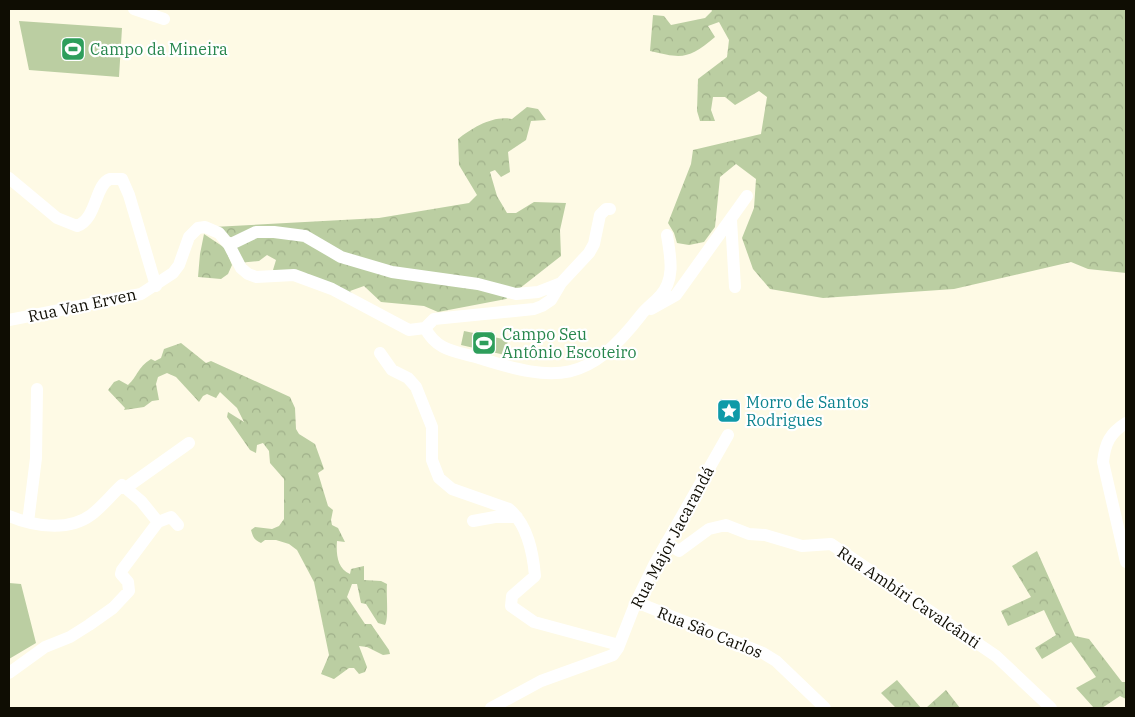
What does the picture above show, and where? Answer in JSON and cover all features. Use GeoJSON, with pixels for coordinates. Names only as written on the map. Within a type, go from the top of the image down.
{"type":"FeatureCollection","features":[{"type":"Feature","properties":{"kind":"street"},"geometry":{"type":"LineString","coordinates":[[134,9],[164,19]]}},
{"type":"Feature","properties":{"kind":"street","name":"Rua Van Erven"},"geometry":{"type":"LineString","coordinates":[[9,178],[58,218],[77,226],[89,216],[104,183],[110,179],[122,179],[129,195],[156,286],[141,294],[125,298],[9,320]]}},
{"type":"Feature","properties":{"kind":"street"},"geometry":{"type":"LineString","coordinates":[[644,311],[658,307],[676,295],[747,196]]}},
{"type":"Feature","properties":{"kind":"street"},"geometry":{"type":"LineString","coordinates":[[156,286],[173,273],[179,265],[189,237],[198,228],[213,229],[229,245],[235,258],[248,274],[256,277],[294,275],[348,297],[409,330],[425,328],[434,319],[534,309],[551,300],[561,283],[589,252],[594,244],[600,215],[606,209],[610,209]]}},
{"type":"Feature","properties":{"kind":"street"},"geometry":{"type":"LineString","coordinates":[[730,220],[735,287]]}},
{"type":"Feature","properties":{"kind":"street"},"geometry":{"type":"LineString","coordinates":[[229,245],[256,232],[274,232],[305,236],[340,257],[392,272],[478,284],[516,294],[538,292],[561,283]]}},
{"type":"Feature","properties":{"kind":"street"},"geometry":{"type":"LineString","coordinates":[[425,328],[436,345],[521,372],[543,375],[565,373],[583,368],[604,355],[622,338],[644,311],[661,296],[670,277],[671,259],[667,235]]}},
{"type":"Feature","properties":{"kind":"street"},"geometry":{"type":"LineString","coordinates":[[380,353],[392,370],[408,378],[416,387],[432,427],[432,460],[439,478],[452,489],[510,510],[531,544],[535,576],[512,596],[511,606],[534,622],[619,645]]}},
{"type":"Feature","properties":{"kind":"street"},"geometry":{"type":"LineString","coordinates":[[28,522],[36,458],[37,389]]}},
{"type":"Feature","properties":{"kind":"street"},"geometry":{"type":"LineString","coordinates":[[1126,423],[1111,435],[1105,448],[1103,462],[1126,562]]}},
{"type":"Feature","properties":{"kind":"street","name":"Rua Major Jacarandá"},"geometry":{"type":"LineString","coordinates":[[491,708],[541,681],[602,660],[613,654],[619,645],[636,602],[666,544],[728,435]]}},
{"type":"Feature","properties":{"kind":"street"},"geometry":{"type":"LineString","coordinates":[[127,487],[189,442]]}},
{"type":"Feature","properties":{"kind":"street"},"geometry":{"type":"LineString","coordinates":[[9,516],[28,522],[51,525],[73,523],[91,515],[122,485],[127,487],[158,522]]}},
{"type":"Feature","properties":{"kind":"street"},"geometry":{"type":"LineString","coordinates":[[9,673],[46,647],[70,638],[113,608],[129,591],[128,582],[121,574],[122,570],[158,522],[171,517],[178,525]]}},
{"type":"Feature","properties":{"kind":"street"},"geometry":{"type":"LineString","coordinates":[[473,521],[495,517],[516,517]]}},
{"type":"Feature","properties":{"kind":"street","name":"Rua Ambíri Cavalcânti"},"geometry":{"type":"LineString","coordinates":[[666,544],[679,550],[709,529],[726,525],[749,534],[765,535],[802,546],[831,544],[996,656],[1051,708]]}},
{"type":"Feature","properties":{"kind":"street","name":"Rua São Carlos"},"geometry":{"type":"LineString","coordinates":[[636,602],[763,653],[776,661],[825,708]]}},
{"type":"Feature","properties":{"kind":"green space"},"geometry":{"type":"Polygon","coordinates":[[[711,9],[1126,9],[1126,273],[1088,269],[1071,262],[954,289],[823,298],[770,289],[753,269],[742,238],[754,208],[756,179],[736,164],[720,177],[715,227],[704,242],[689,245],[677,243],[668,223],[691,164],[693,150],[761,134],[767,97],[759,91],[735,105],[725,97],[713,97],[711,110],[715,121],[700,121],[697,111],[698,79],[727,57],[729,40],[719,22],[708,26],[715,37],[699,50],[692,53],[678,56],[650,51],[653,15],[664,16],[671,25],[705,18],[712,11],[711,9]]]}},
{"type":"Feature","properties":{"kind":"green space","name":"Campo da Mineira"},"geometry":{"type":"Polygon","coordinates":[[[19,21],[122,28],[119,77],[29,70],[19,21]]]}},
{"type":"Feature","properties":{"kind":"green space"},"geometry":{"type":"Polygon","coordinates":[[[527,107],[538,109],[546,120],[531,121],[526,140],[508,152],[510,172],[501,177],[495,170],[490,172],[497,196],[507,213],[516,213],[534,202],[566,203],[560,230],[561,256],[506,299],[438,312],[424,306],[381,302],[364,286],[350,291],[357,300],[273,270],[276,260],[267,255],[259,261],[238,263],[213,227],[379,218],[469,203],[477,195],[459,165],[458,139],[476,127],[490,121],[505,118],[512,119],[527,107]]]}},
{"type":"Feature","properties":{"kind":"green space"},"geometry":{"type":"Polygon","coordinates":[[[204,234],[225,248],[232,265],[228,274],[221,279],[198,277],[204,234]]]}},
{"type":"Feature","properties":{"kind":"green space","name":"Campo Seu Antônio Escoteiro"},"geometry":{"type":"Polygon","coordinates":[[[464,331],[508,340],[505,355],[461,345],[464,331]]]}},
{"type":"Feature","properties":{"kind":"green space"},"geometry":{"type":"Polygon","coordinates":[[[181,343],[206,363],[211,361],[290,397],[295,408],[296,429],[299,434],[315,444],[324,469],[318,473],[328,506],[333,510],[332,525],[338,528],[345,542],[337,541],[337,555],[340,565],[350,574],[351,569],[364,566],[364,580],[381,581],[387,584],[385,625],[378,623],[366,604],[361,603],[357,584],[352,584],[347,597],[365,624],[371,624],[390,654],[383,655],[367,647],[359,646],[367,667],[365,672],[359,674],[354,668],[349,668],[334,679],[321,674],[329,655],[314,582],[297,550],[289,544],[276,540],[265,540],[261,543],[253,536],[251,530],[255,527],[272,529],[279,526],[284,519],[284,479],[270,463],[269,451],[263,443],[257,445],[256,453],[250,450],[227,417],[228,412],[244,422],[237,408],[220,392],[216,398],[207,394],[199,402],[176,377],[167,373],[158,377],[156,384],[159,400],[152,401],[144,407],[124,410],[125,408],[108,390],[114,382],[119,380],[128,385],[146,362],[151,359],[155,361],[161,358],[164,349],[181,343]]]}},
{"type":"Feature","properties":{"kind":"green space"},"geometry":{"type":"Polygon","coordinates":[[[1037,551],[1075,636],[1089,639],[1122,682],[1126,682],[1126,699],[1120,696],[1102,708],[1094,708],[1076,688],[1096,677],[1071,642],[1042,659],[1035,648],[1056,635],[1044,610],[1008,626],[1001,611],[1031,597],[1012,566],[1037,551]]]}},
{"type":"Feature","properties":{"kind":"green space"},"geometry":{"type":"Polygon","coordinates":[[[9,583],[21,584],[36,643],[9,659],[9,583]]]}},
{"type":"Feature","properties":{"kind":"green space"},"geometry":{"type":"Polygon","coordinates":[[[897,680],[921,708],[896,708],[881,693],[897,680]]]}},
{"type":"Feature","properties":{"kind":"green space"},"geometry":{"type":"Polygon","coordinates":[[[946,690],[960,708],[926,708],[946,690]]]}},
{"type":"Feature","properties":{"kind":"place","name":"Campo da Mineira"},"geometry":{"type":"Point","coordinates":[73,49]}},
{"type":"Feature","properties":{"kind":"place","name":"Campo Seu Antônio Escoteiro"},"geometry":{"type":"Point","coordinates":[484,343]}},
{"type":"Feature","properties":{"kind":"place","name":"Morro de Santos Rodrigues"},"geometry":{"type":"Point","coordinates":[729,411]}}]}
